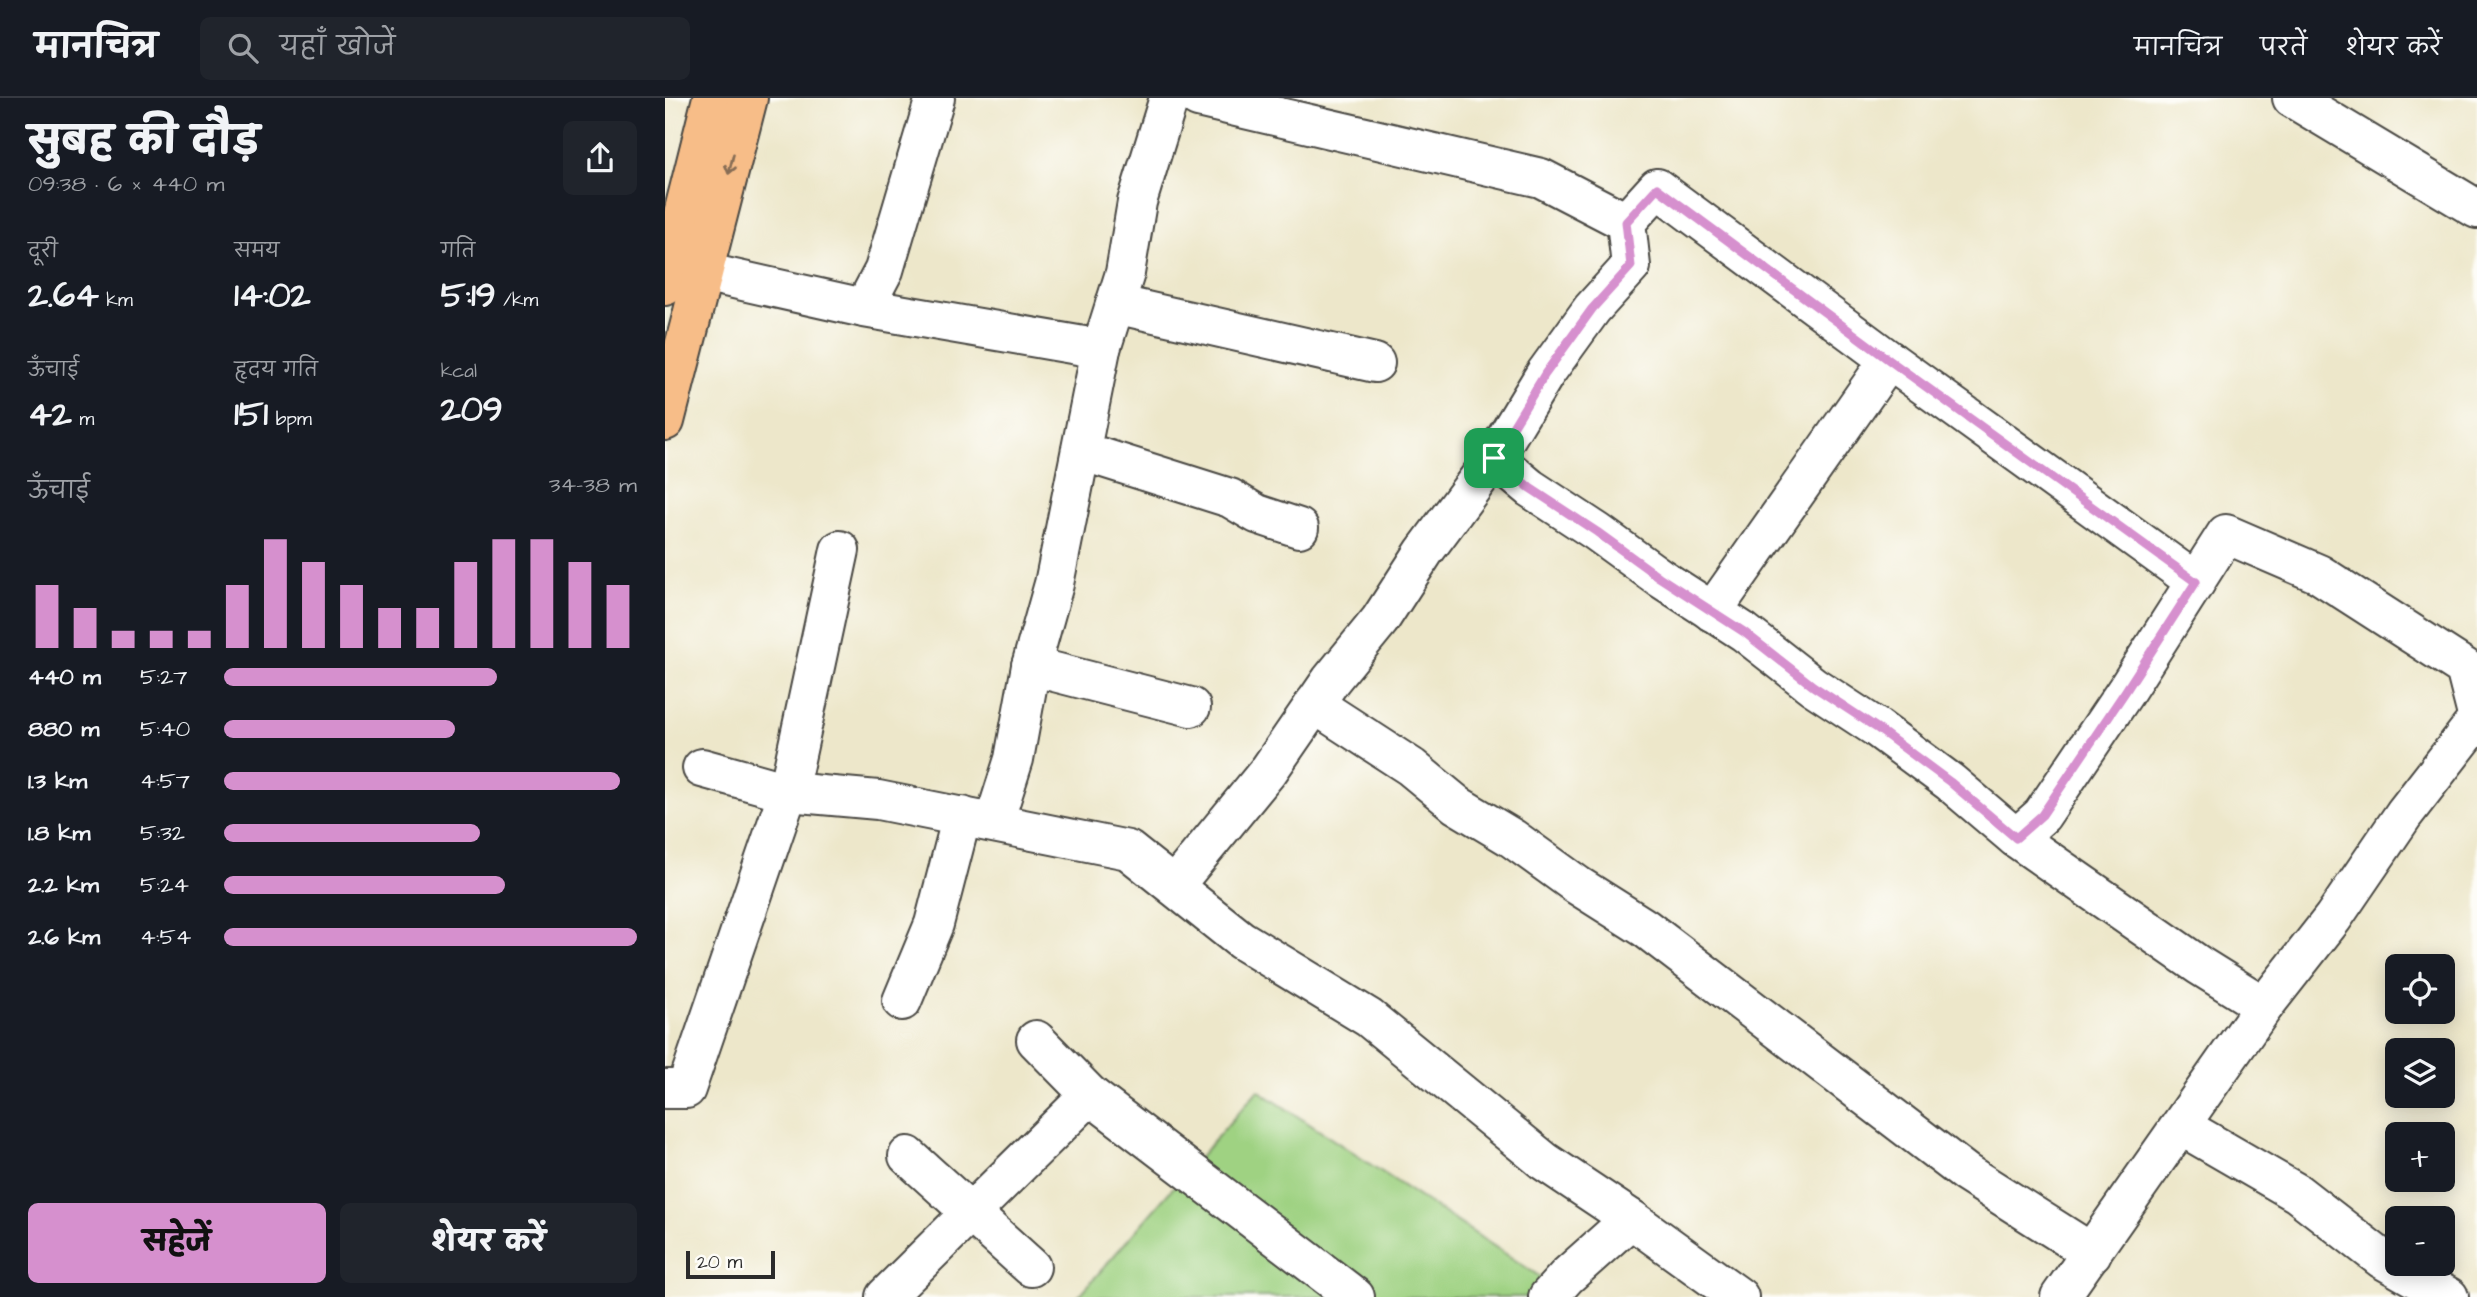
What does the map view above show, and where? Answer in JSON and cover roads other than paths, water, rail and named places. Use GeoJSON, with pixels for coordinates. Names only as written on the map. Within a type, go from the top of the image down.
{"type":"FeatureCollection","features":[{"type":"Feature","properties":{"kind":"highway"},"geometry":{"type":"LineString","coordinates":[[665,286],[712,98]]}},
{"type":"Feature","properties":{"kind":"highway"},"geometry":{"type":"LineString","coordinates":[[665,421],[748,98]]}},
{"type":"Feature","properties":{"kind":"street"},"geometry":{"type":"LineString","coordinates":[[864,308],[884,270],[935,98]]}},
{"type":"Feature","properties":{"kind":"street"},"geometry":{"type":"LineString","coordinates":[[902,1001],[978,819],[1014,759],[1031,666],[1054,584],[1101,349],[1125,273],[1137,202],[1169,98]]}},
{"type":"Feature","properties":{"kind":"street"},"geometry":{"type":"LineString","coordinates":[[1198,98],[1541,178],[1626,222]]}},
{"type":"Feature","properties":{"kind":"street"},"geometry":{"type":"LineString","coordinates":[[2292,98],[2477,209]]}},
{"type":"Feature","properties":{"kind":"street"},"geometry":{"type":"LineString","coordinates":[[1174,886],[1269,770],[1331,680],[1380,620],[1424,552],[1494,458],[1561,352],[1592,309],[1631,266],[1626,222],[1657,188],[2196,582]]}},
{"type":"Feature","properties":{"kind":"street"},"geometry":{"type":"LineString","coordinates":[[703,272],[864,308],[1101,349]]}},
{"type":"Feature","properties":{"kind":"street"},"geometry":{"type":"LineString","coordinates":[[1115,304],[1375,363]]}},
{"type":"Feature","properties":{"kind":"street"},"geometry":{"type":"LineString","coordinates":[[1712,612],[1889,360]]}},
{"type":"Feature","properties":{"kind":"street"},"geometry":{"type":"LineString","coordinates":[[1081,451],[1230,498],[1257,514],[1299,528]]}},
{"type":"Feature","properties":{"kind":"street"},"geometry":{"type":"LineString","coordinates":[[1494,458],[1530,488],[1744,632],[1813,686],[1877,728],[1950,782],[2016,838],[2200,966],[2264,1006]]}},
{"type":"Feature","properties":{"kind":"street"},"geometry":{"type":"LineString","coordinates":[[2016,838],[2042,815],[2226,534],[2319,574],[2465,668],[2477,718],[2404,814],[2333,918],[2264,1006],[2060,1297]]}},
{"type":"Feature","properties":{"kind":"street"},"geometry":{"type":"LineString","coordinates":[[665,1090],[686,1089],[788,792],[840,550]]}},
{"type":"Feature","properties":{"kind":"street"},"geometry":{"type":"LineString","coordinates":[[1031,666],[1191,707]]}},
{"type":"Feature","properties":{"kind":"street"},"geometry":{"type":"LineString","coordinates":[[1314,704],[1412,767],[1457,805],[1512,838],[1577,885],[1645,928],[1966,1173],[2091,1253]]}},
{"type":"Feature","properties":{"kind":"street"},"geometry":{"type":"LineString","coordinates":[[702,768],[788,792],[878,800],[1128,849],[1241,940],[1369,1018],[1544,1161],[1631,1219],[1739,1297]]}},
{"type":"Feature","properties":{"kind":"street"},"geometry":{"type":"LineString","coordinates":[[1037,1041],[1090,1095],[1355,1297]]}},
{"type":"Feature","properties":{"kind":"street"},"geometry":{"type":"LineString","coordinates":[[885,1297],[1090,1095]]}},
{"type":"Feature","properties":{"kind":"street"},"geometry":{"type":"LineString","coordinates":[[2181,1126],[2297,1193],[2382,1259],[2448,1297]]}},
{"type":"Feature","properties":{"kind":"street"},"geometry":{"type":"LineString","coordinates":[[908,1156],[969,1214],[1031,1267]]}},
{"type":"Feature","properties":{"kind":"street"},"geometry":{"type":"LineString","coordinates":[[1548,1297],[1567,1276],[1631,1219]]}},
{"type":"Feature","properties":{"kind":"street"},"geometry":{"type":"LineString","coordinates":[[2469,1297],[2477,1287]]}}]}
